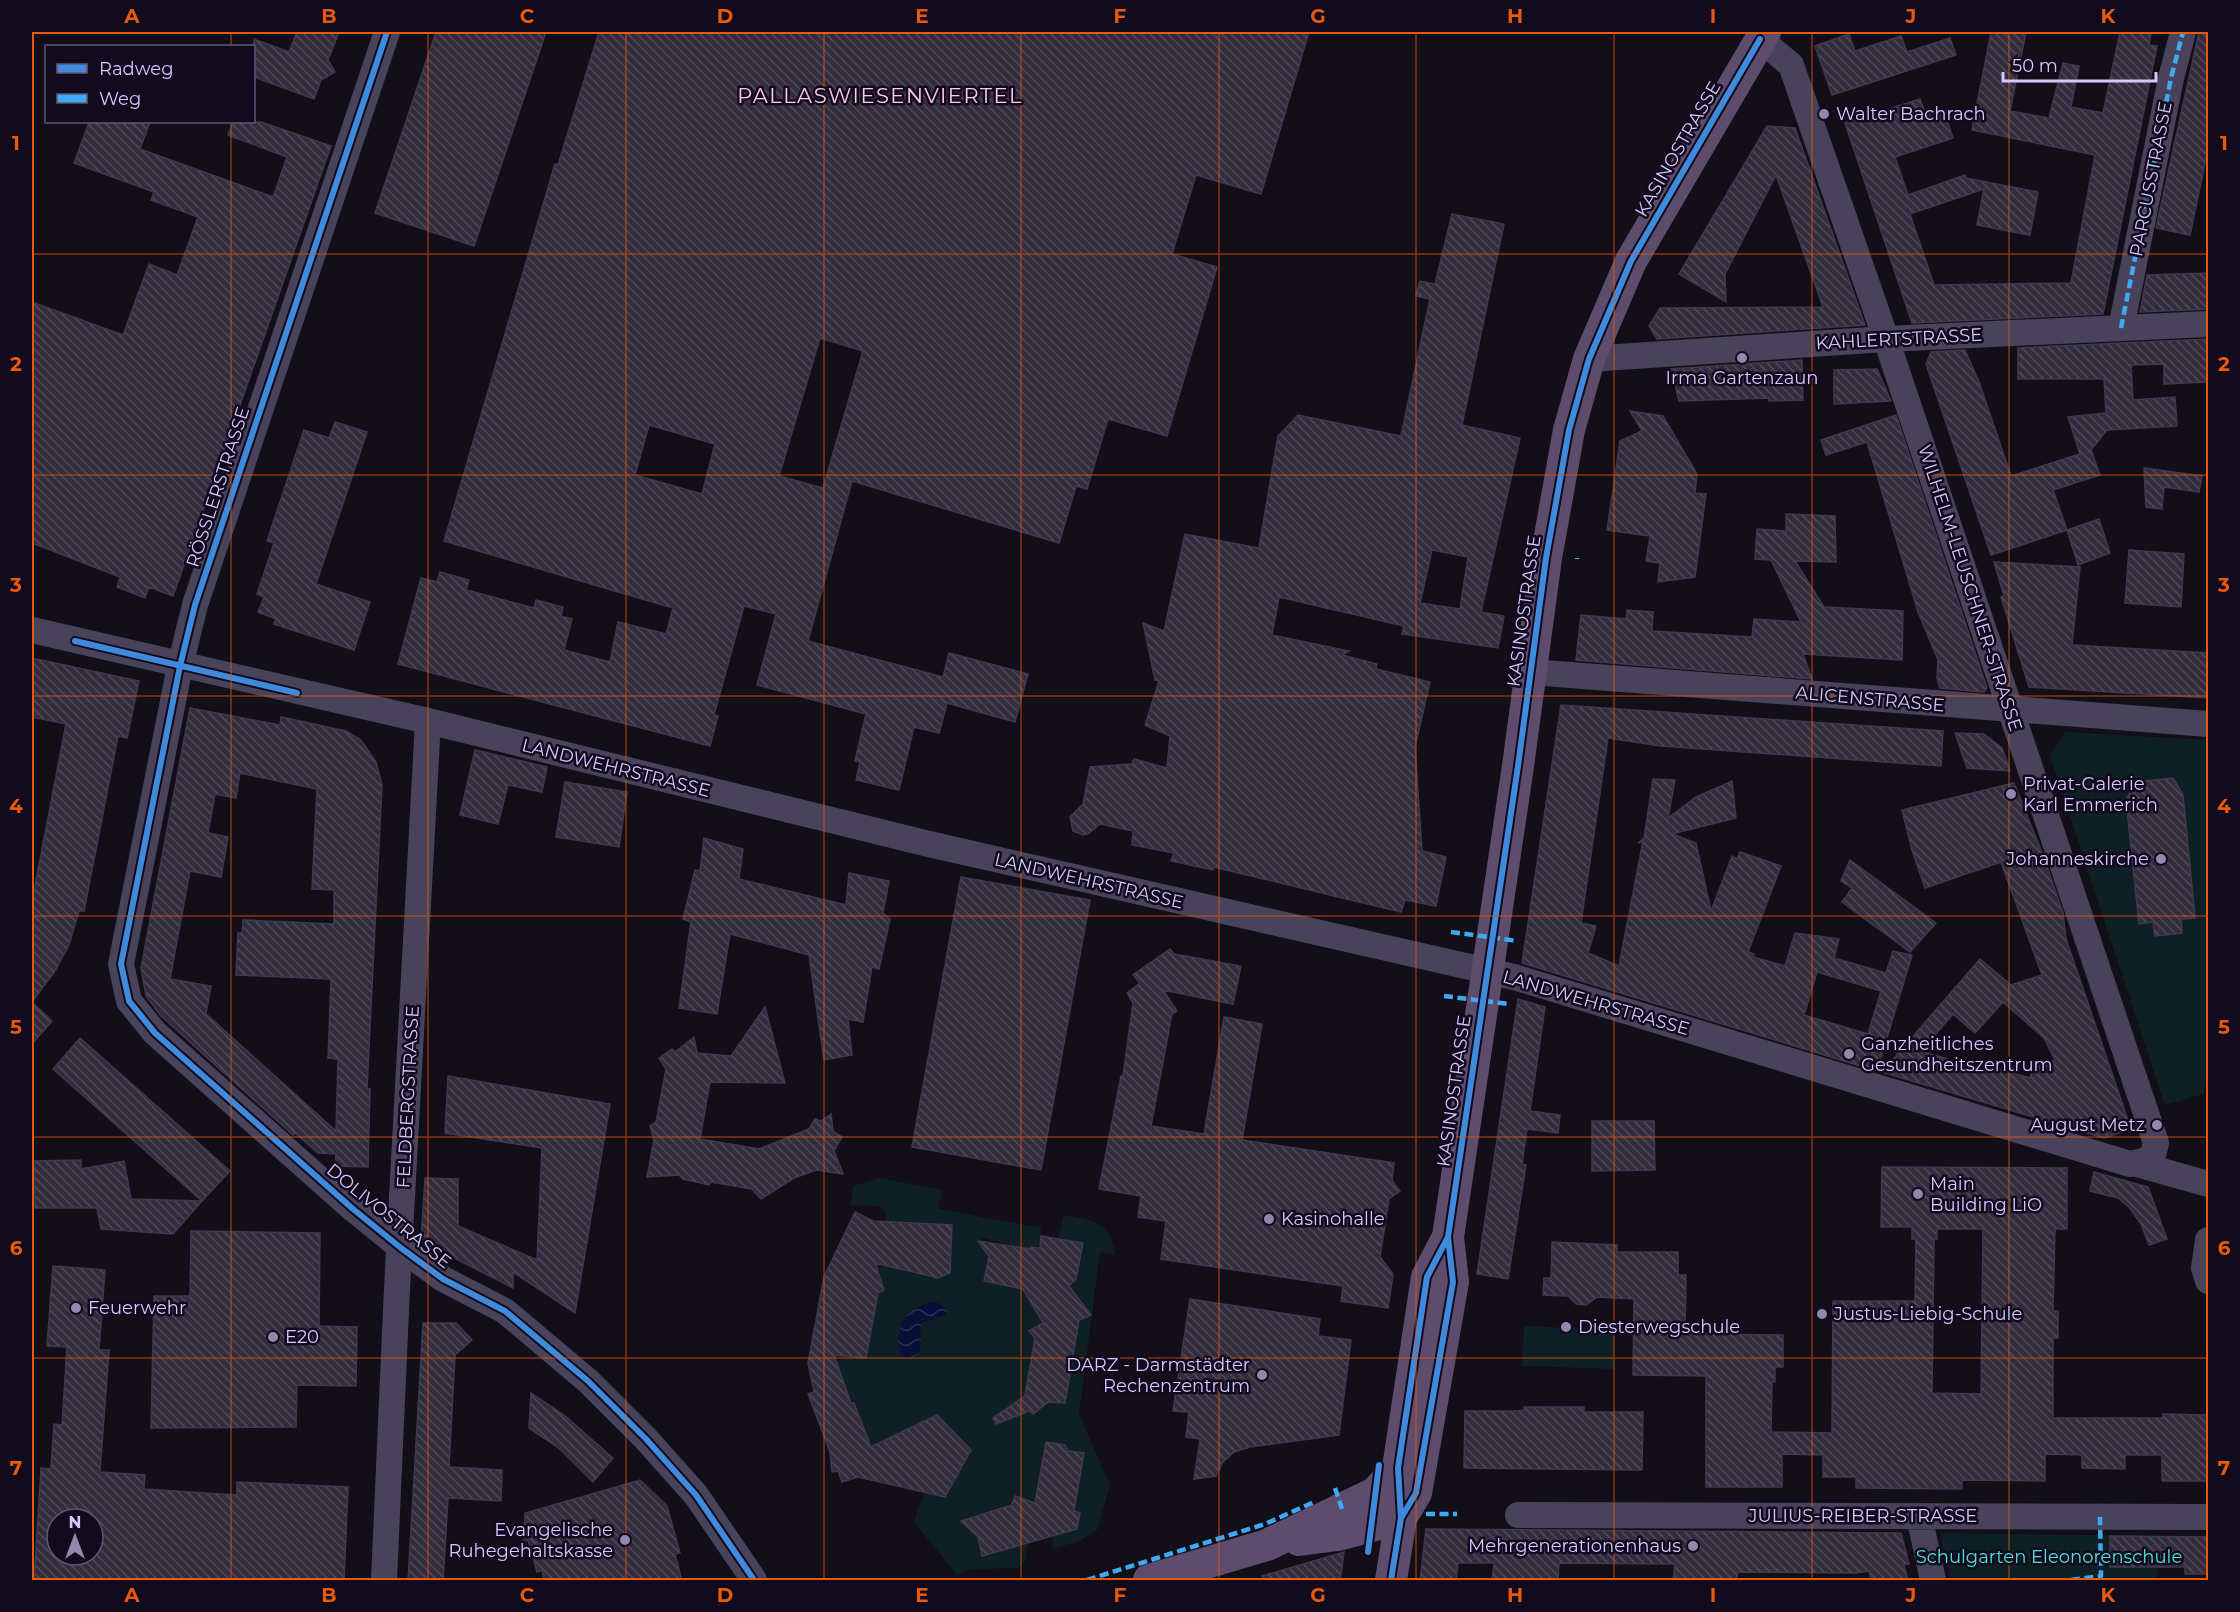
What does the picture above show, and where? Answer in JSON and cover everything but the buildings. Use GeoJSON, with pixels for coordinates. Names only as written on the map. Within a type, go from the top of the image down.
{"type":"FeatureCollection","features":[{"type":"Feature","properties":{"kind":"main road","name":"KASINOSTRASSE"},"geometry":{"type":"LineString","coordinates":[[1401,1518],[1416,1493],[1453,1282],[1448,1237],[1559,479],[1589,359],[1631,261],[1762,35]]}},
{"type":"Feature","properties":{"kind":"main road","name":"KASINOSTRASSE"},"geometry":{"type":"LineString","coordinates":[[1391,1581],[1401,1518],[1398,1468],[1426,1277],[1448,1237]]}},
{"type":"Feature","properties":{"kind":"main road"},"geometry":{"type":"LineString","coordinates":[[1149,1581],[1267,1545],[1375,1493],[1398,1468]]}},
{"type":"Feature","properties":{"kind":"main road"},"geometry":{"type":"LineString","coordinates":[[1267,1545],[1338,1535],[1401,1518]]}},
{"type":"Feature","properties":{"kind":"street","name":"RÖSSLERSTRASSE"},"geometry":{"type":"LineString","coordinates":[[121,964],[180,666],[195,605],[387,32]]}},
{"type":"Feature","properties":{"kind":"street","name":"PARCUSSTRASSE"},"geometry":{"type":"LineString","coordinates":[[2121,328],[2171,78],[2183,32]]}},
{"type":"Feature","properties":{"kind":"street","name":"WILHELM-LEUSCHNER-STRASSE"},"geometry":{"type":"LineString","coordinates":[[1762,35],[1791,65],[1886,339],[2156,1143],[2146,1157]]}},
{"type":"Feature","properties":{"kind":"street","name":"KAHLERTSTRASSE"},"geometry":{"type":"LineString","coordinates":[[1589,359],[1886,339],[2208,324]]}},
{"type":"Feature","properties":{"kind":"street","name":"LANDWEHRSTRASSE"},"geometry":{"type":"LineString","coordinates":[[32,630],[180,666],[428,721],[906,839],[1514,977],[2118,1161],[2146,1157],[2208,1184]]}},
{"type":"Feature","properties":{"kind":"street","name":"ALICENSTRASSE"},"geometry":{"type":"LineString","coordinates":[[1531,672],[2208,724]]}},
{"type":"Feature","properties":{"kind":"street","name":"FELDBERGSTRASSE"},"geometry":{"type":"LineString","coordinates":[[384,1581],[428,721]]}},
{"type":"Feature","properties":{"kind":"street","name":"DOLIVOSTRASSE"},"geometry":{"type":"LineString","coordinates":[[121,964],[129,1001],[154,1033],[401,1248],[443,1279],[505,1311],[588,1382],[654,1447],[696,1495],[754,1581]]}},
{"type":"Feature","properties":{"kind":"street"},"geometry":{"type":"LineString","coordinates":[[2208,1240],[2205,1268],[2208,1281]]}},
{"type":"Feature","properties":{"kind":"street","name":"JULIUS-REIBER-STRASSE"},"geometry":{"type":"LineString","coordinates":[[1518,1515],[2208,1517]]}},
{"type":"Feature","properties":{"kind":"street"},"geometry":{"type":"LineString","coordinates":[[1919,1516],[1933,1581]]}},
{"type":"Feature","properties":{"kind":"green space"},"geometry":{"type":"Polygon","coordinates":[[[2065,732],[2208,740],[2208,1063],[2204,1094],[2165,1105],[2050,756],[2065,732]]]}},
{"type":"Feature","properties":{"kind":"green space"},"geometry":{"type":"Polygon","coordinates":[[[879,1178],[942,1190],[938,1209],[1041,1228],[1040,1244],[1031,1247],[1031,1250],[982,1238],[981,1244],[989,1256],[984,1281],[1010,1286],[1016,1279],[1038,1310],[1035,1312],[1043,1323],[1035,1338],[1026,1412],[1033,1414],[1043,1406],[1040,1402],[1065,1402],[1079,1320],[1089,1316],[1069,1286],[1076,1279],[1083,1244],[1058,1239],[1064,1215],[1099,1224],[1110,1235],[1115,1255],[1100,1252],[1079,1414],[1110,1485],[1097,1530],[1080,1541],[1052,1549],[1053,1536],[1078,1528],[1080,1513],[1074,1511],[1084,1453],[1068,1451],[1065,1445],[1046,1442],[1036,1500],[1031,1501],[1015,1496],[1012,1505],[963,1523],[978,1537],[982,1556],[1027,1543],[1026,1560],[1018,1568],[971,1569],[957,1575],[914,1522],[924,1492],[945,1497],[971,1450],[937,1415],[893,1436],[879,1448],[870,1443],[835,1361],[851,1357],[866,1358],[878,1293],[884,1290],[876,1266],[877,1260],[903,1271],[923,1275],[950,1273],[952,1225],[885,1222],[886,1213],[879,1206],[851,1205],[853,1186],[879,1178]]]}},
{"type":"Feature","properties":{"kind":"green space"},"geometry":{"type":"Polygon","coordinates":[[[1524,1326],[1614,1330],[1614,1369],[1522,1366],[1524,1326]]]}},
{"type":"Feature","properties":{"kind":"green space","name":"Schulgarten Eleonorenschule"},"geometry":{"type":"Polygon","coordinates":[[[1940,1533],[2157,1536],[2157,1580],[1950,1580],[1940,1533]]]}},
{"type":"Feature","properties":{"kind":"water"},"geometry":{"type":"Polygon","coordinates":[[[932,1302],[939,1303],[947,1310],[946,1315],[922,1323],[919,1352],[910,1359],[901,1356],[898,1337],[903,1322],[914,1310],[932,1302]]]}},
{"type":"Feature","properties":{"kind":"marked path"},"geometry":{"type":"LineString","coordinates":[[2121,328],[2171,78],[2183,32]]}},
{"type":"Feature","properties":{"kind":"marked path"},"geometry":{"type":"LineString","coordinates":[[1451,932],[1518,941]]}},
{"type":"Feature","properties":{"kind":"marked path"},"geometry":{"type":"LineString","coordinates":[[1444,996],[1509,1004]]}},
{"type":"Feature","properties":{"kind":"marked path"},"geometry":{"type":"LineString","coordinates":[[1335,1488],[1342,1509]]}},
{"type":"Feature","properties":{"kind":"marked path"},"geometry":{"type":"LineString","coordinates":[[1087,1580],[1265,1524],[1314,1502]]}},
{"type":"Feature","properties":{"kind":"marked path"},"geometry":{"type":"LineString","coordinates":[[1426,1514],[1457,1514]]}},
{"type":"Feature","properties":{"kind":"marked path"},"geometry":{"type":"LineString","coordinates":[[2071,1580],[2101,1576],[2100,1517]]}},
{"type":"Feature","properties":{"kind":"cycle path"},"geometry":{"type":"LineString","coordinates":[[387,32],[195,605],[180,666],[121,964],[129,1001],[155,1033],[353,1209],[443,1279],[505,1311],[588,1381],[646,1439],[696,1495],[754,1580]]}},
{"type":"Feature","properties":{"kind":"cycle path"},"geometry":{"type":"LineString","coordinates":[[1401,1518],[1416,1493],[1453,1282],[1448,1237],[1518,766],[1546,558],[1569,430],[1589,359],[1631,261],[1760,39]]}},
{"type":"Feature","properties":{"kind":"cycle path"},"geometry":{"type":"LineString","coordinates":[[75,641],[297,693]]}},
{"type":"Feature","properties":{"kind":"cycle path"},"geometry":{"type":"LineString","coordinates":[[1391,1580],[1401,1518],[1398,1468],[1427,1277],[1448,1237]]}},
{"type":"Feature","properties":{"kind":"cycle path"},"geometry":{"type":"LineString","coordinates":[[1368,1552],[1379,1465]]}},
{"type":"Feature","properties":{"kind":"place","name":"Walter Bachrach"},"geometry":{"type":"Point","coordinates":[1824,114]}},
{"type":"Feature","properties":{"kind":"place","name":"Irma Gartenzaun"},"geometry":{"type":"Point","coordinates":[1742,358]}},
{"type":"Feature","properties":{"kind":"place","name":"Privat-Galerie Karl Emmerich"},"geometry":{"type":"Point","coordinates":[2011,794]}},
{"type":"Feature","properties":{"kind":"place","name":"Johanneskirche"},"geometry":{"type":"Point","coordinates":[2161,859]}},
{"type":"Feature","properties":{"kind":"place","name":"Ganzheitliches Gesundheitszentrum"},"geometry":{"type":"Point","coordinates":[1849,1054]}},
{"type":"Feature","properties":{"kind":"place","name":"August Metz"},"geometry":{"type":"Point","coordinates":[2157,1125]}},
{"type":"Feature","properties":{"kind":"place","name":"Main Building LiO"},"geometry":{"type":"Point","coordinates":[1918,1194]}},
{"type":"Feature","properties":{"kind":"place","name":"Kasinohalle"},"geometry":{"type":"Point","coordinates":[1269,1219]}},
{"type":"Feature","properties":{"kind":"place","name":"Feuerwehr"},"geometry":{"type":"Point","coordinates":[76,1308]}},
{"type":"Feature","properties":{"kind":"place","name":"Justus-Liebig-Schule"},"geometry":{"type":"Point","coordinates":[1822,1314]}},
{"type":"Feature","properties":{"kind":"place","name":"Diesterwegschule"},"geometry":{"type":"Point","coordinates":[1566,1327]}},
{"type":"Feature","properties":{"kind":"place","name":"E20"},"geometry":{"type":"Point","coordinates":[273,1337]}},
{"type":"Feature","properties":{"kind":"place","name":"DARZ - Darmstädter Rechenzentrum"},"geometry":{"type":"Point","coordinates":[1262,1375]}},
{"type":"Feature","properties":{"kind":"place","name":"Evangelische Ruhegehaltskasse"},"geometry":{"type":"Point","coordinates":[625,1540]}},
{"type":"Feature","properties":{"kind":"place","name":"Mehrgenerationenhaus"},"geometry":{"type":"Point","coordinates":[1693,1546]}},
{"type":"Feature","properties":{"kind":"district","name":"PALLASWIESENVIERTEL"},"geometry":{"type":"Point","coordinates":[880,95]}}]}
